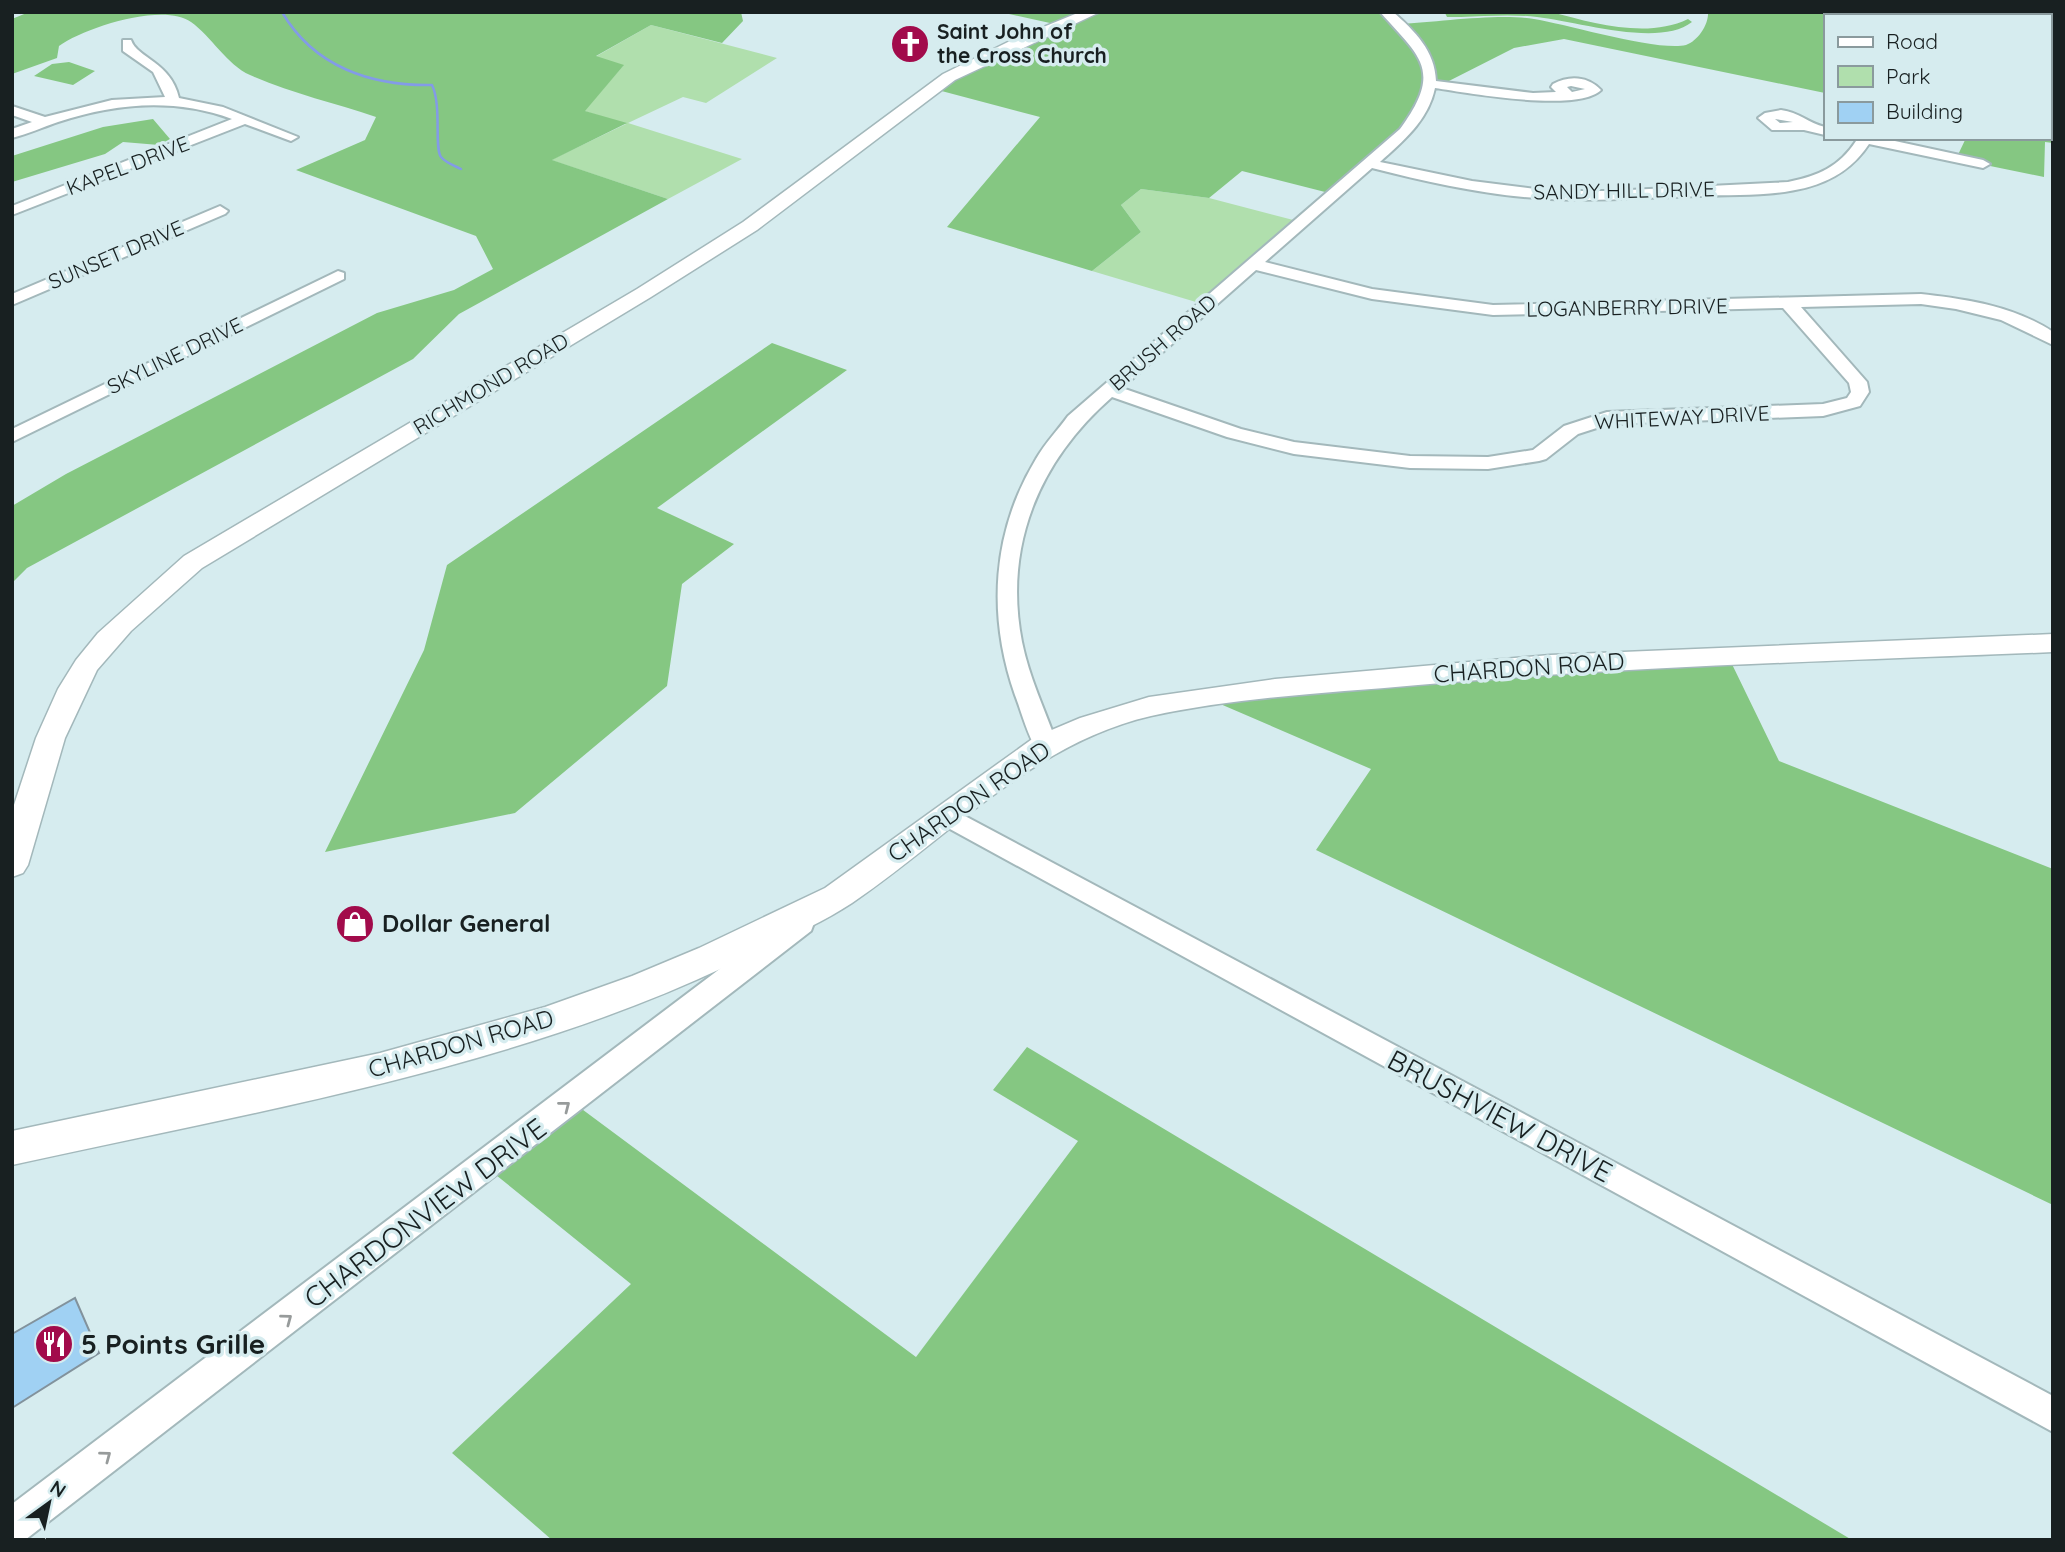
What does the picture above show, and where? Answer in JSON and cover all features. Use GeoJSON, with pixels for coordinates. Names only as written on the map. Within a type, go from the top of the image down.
{"type":"FeatureCollection","features":[{"type":"Feature","properties":{"kind":"main road","name":"RICHMOND ROAD"},"geometry":{"type":"LineString","coordinates":[[12,865],[52,731],[87,664],[143,605],[193,562],[644,293],[750,226],[948,77],[1017,43],[1093,12]]}},
{"type":"Feature","properties":{"kind":"main road","name":"CHARDON ROAD"},"geometry":{"type":"LineString","coordinates":[[12,1148],[380,1068],[546,1021],[710,958],[836,897],[1045,744],[1090,725],[1149,707],[1275,688],[1550,664],[2053,643]]}},
{"type":"Feature","properties":{"kind":"street"},"geometry":{"type":"LineString","coordinates":[[1386,12],[1422,50],[1431,84],[1515,96],[1566,93]]}},
{"type":"Feature","properties":{"kind":"street"},"geometry":{"type":"LineString","coordinates":[[127,43],[127,48],[156,66],[171,85],[173,101]]}},
{"type":"Feature","properties":{"kind":"street","name":"BRUSH ROAD"},"geometry":{"type":"LineString","coordinates":[[1045,744],[1011,644],[1006,599],[1009,566],[1022,513],[1046,459],[1075,420],[1405,132],[1427,101],[1431,84]]}},
{"type":"Feature","properties":{"kind":"street"},"geometry":{"type":"LineString","coordinates":[[12,134],[43,121],[113,106],[173,101],[243,120],[291,137]]}},
{"type":"Feature","properties":{"kind":"street"},"geometry":{"type":"LineString","coordinates":[[12,110],[43,121]]}},
{"type":"Feature","properties":{"kind":"street","name":"KAPEL DRIVE"},"geometry":{"type":"LineString","coordinates":[[12,211],[243,120]]}},
{"type":"Feature","properties":{"kind":"street"},"geometry":{"type":"LineString","coordinates":[[1804,126],[1824,131]]}},
{"type":"Feature","properties":{"kind":"street","name":"SANDY HILL DRIVE"},"geometry":{"type":"LineString","coordinates":[[1368,163],[1466,186],[1526,193],[1578,196],[1762,189],[1792,187],[1840,170],[1849,162],[1862,140]]}},
{"type":"Feature","properties":{"kind":"street"},"geometry":{"type":"LineString","coordinates":[[1868,140],[1983,164]]}},
{"type":"Feature","properties":{"kind":"street","name":"SUNSET DRIVE"},"geometry":{"type":"LineString","coordinates":[[12,300],[220,211]]}},
{"type":"Feature","properties":{"kind":"street","name":"LOGANBERRY DRIVE"},"geometry":{"type":"LineString","coordinates":[[1253,264],[1378,297],[1480,309],[1552,311],[1921,299],[1962,304],[2005,316],[2053,340]]}},
{"type":"Feature","properties":{"kind":"street","name":"SKYLINE DRIVE"},"geometry":{"type":"LineString","coordinates":[[12,436],[338,276]]}},
{"type":"Feature","properties":{"kind":"street","name":"WHITEWAY DRIVE"},"geometry":{"type":"LineString","coordinates":[[1110,390],[1234,433],[1294,448],[1410,462],[1512,460],[1539,455],[1571,430],[1607,418],[1823,410],[1854,401],[1860,392],[1858,382],[1789,304]]}},
{"type":"Feature","properties":{"kind":"street","name":"BRUSHVIEW DRIVE"},"geometry":{"type":"LineString","coordinates":[[948,816],[2053,1415]]}},
{"type":"Feature","properties":{"kind":"street","name":"CHARDONVIEW DRIVE"},"geometry":{"type":"LineString","coordinates":[[12,1527],[836,897]]}},
{"type":"Feature","properties":{"kind":"green space"},"geometry":{"type":"Polygon","coordinates":[[[29,12],[741,12],[743,21],[722,43],[651,25],[596,56],[624,65],[585,111],[627,123],[552,160],[668,199],[459,314],[413,359],[27,568],[12,583],[12,506],[66,474],[377,313],[454,290],[493,269],[476,236],[296,170],[365,140],[376,117],[297,93],[250,75],[234,64],[191,22],[162,15],[124,20],[86,32],[59,46],[57,58],[12,74],[12,19],[29,12]]]}},
{"type":"Feature","properties":{"kind":"green space"},"geometry":{"type":"Polygon","coordinates":[[[1000,12],[1386,12],[1400,24],[1520,17],[1655,45],[1673,46],[1686,45],[1695,40],[1705,27],[1708,12],[2053,12],[2053,143],[2045,142],[2044,177],[1956,159],[1965,140],[2051,140],[2051,14],[1824,14],[1824,93],[1564,39],[1514,48],[1441,85],[1431,84],[1420,115],[1333,194],[1242,171],[1209,198],[1141,189],[1121,205],[1141,232],[1092,271],[947,227],[1040,117],[934,89],[1059,25],[1000,12]]]}},
{"type":"Feature","properties":{"kind":"green space"},"geometry":{"type":"Polygon","coordinates":[[[1551,12],[1620,27],[1655,28],[1688,19],[1692,22],[1659,33],[1639,33],[1537,17],[1447,17],[1445,13],[1551,12]]]}},
{"type":"Feature","properties":{"kind":"green space"},"geometry":{"type":"Polygon","coordinates":[[[651,25],[777,58],[706,103],[683,97],[628,123],[742,159],[668,199],[551,160],[626,124],[584,111],[623,66],[595,57],[651,25]]]}},
{"type":"Feature","properties":{"kind":"green space"},"geometry":{"type":"Polygon","coordinates":[[[69,62],[95,71],[73,85],[34,76],[52,64],[69,62]]]}},
{"type":"Feature","properties":{"kind":"green space"},"geometry":{"type":"Polygon","coordinates":[[[153,119],[170,139],[159,145],[123,142],[105,154],[12,182],[12,156],[103,127],[153,119]]]}},
{"type":"Feature","properties":{"kind":"green space"},"geometry":{"type":"Polygon","coordinates":[[[1141,189],[1209,198],[1301,222],[1206,305],[1092,271],[1141,232],[1121,205],[1141,189]]]}},
{"type":"Feature","properties":{"kind":"green space"},"geometry":{"type":"Polygon","coordinates":[[[772,343],[847,370],[657,508],[734,544],[682,584],[667,686],[515,813],[325,852],[424,650],[447,565],[772,343]]]}},
{"type":"Feature","properties":{"kind":"green space"},"geometry":{"type":"Polygon","coordinates":[[[1728,656],[1779,761],[2053,869],[2053,1205],[1316,850],[1371,769],[1204,697],[1728,656]]]}},
{"type":"Feature","properties":{"kind":"green space"},"geometry":{"type":"Polygon","coordinates":[[[1027,1047],[1852,1540],[552,1540],[452,1453],[631,1284],[486,1167],[571,1101],[916,1357],[1078,1141],[993,1090],[1027,1047]]]}},
{"type":"Feature","properties":{"kind":"building","name":"5 Points Grille"},"geometry":{"type":"Polygon","coordinates":[[[75,1298],[99,1353],[12,1408],[12,1334],[75,1298]]]}},
{"type":"Feature","properties":{"kind":"waterway"},"geometry":{"type":"LineString","coordinates":[[282,12],[310,47],[346,70],[387,82],[432,85],[437,104],[439,152],[445,161],[461,169]]}},
{"type":"Feature","properties":{"kind":"place","name":"Saint John of the Cross Church"},"geometry":{"type":"Point","coordinates":[910,44]}},
{"type":"Feature","properties":{"kind":"place","name":"Dollar General"},"geometry":{"type":"Point","coordinates":[355,924]}},
{"type":"Feature","properties":{"kind":"place","name":"5 Points Grille"},"geometry":{"type":"Point","coordinates":[54,1344]}}]}
